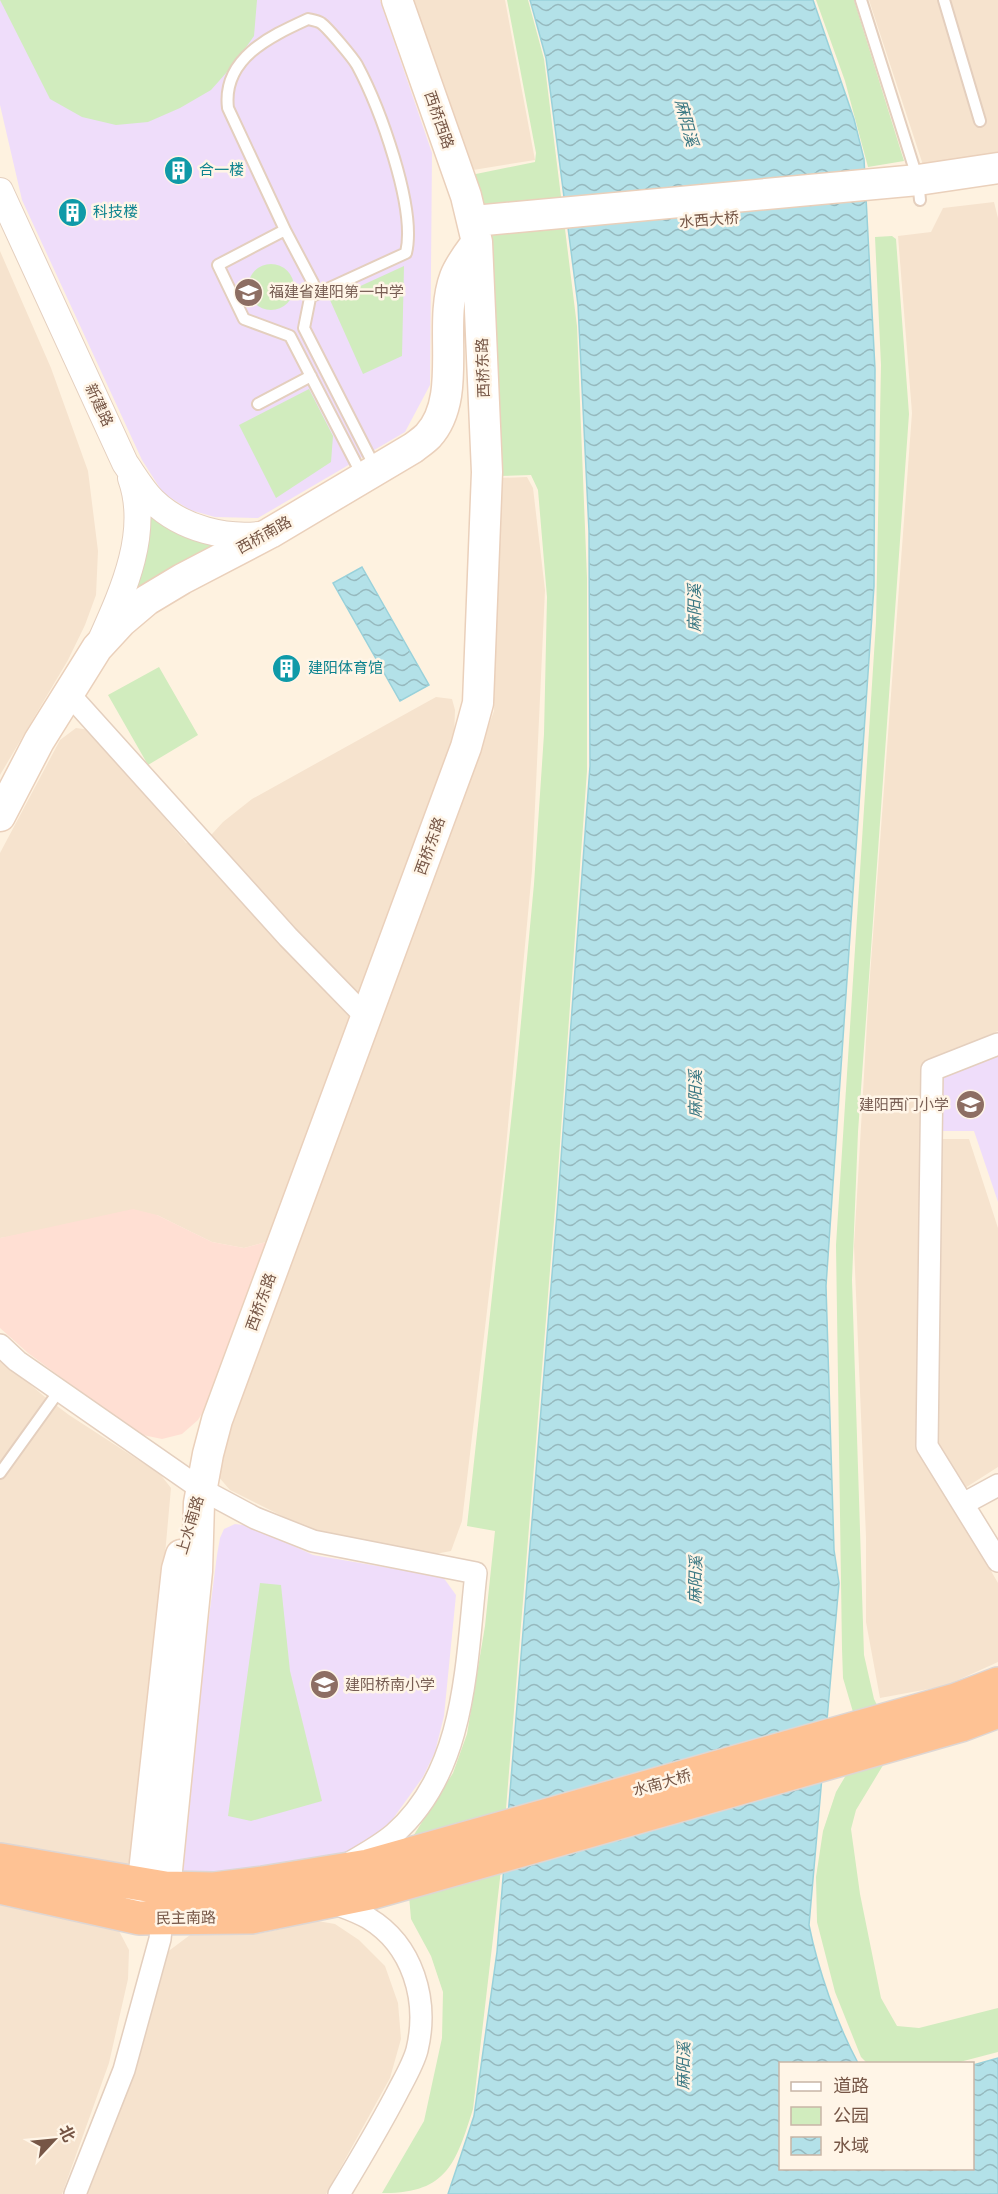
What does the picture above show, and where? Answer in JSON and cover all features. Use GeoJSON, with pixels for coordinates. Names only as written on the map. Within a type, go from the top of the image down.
{"type":"FeatureCollection","features":[{"type":"Feature","properties":{"kind":"highway"},"geometry":{"type":"LineString","coordinates":[[959,1713],[998,1684]]}},
{"type":"Feature","properties":{"kind":"highway"},"geometry":{"type":"LineString","coordinates":[[959,1713],[998,1711]]}},
{"type":"Feature","properties":{"kind":"highway","name":"水南大桥"},"geometry":{"type":"LineString","coordinates":[[371,1879],[959,1713]]}},
{"type":"Feature","properties":{"kind":"highway","name":"民主南路"},"geometry":{"type":"LineString","coordinates":[[0,1860],[152,1902],[214,1889],[336,1871],[371,1879]]}},
{"type":"Feature","properties":{"kind":"highway","name":"民主南路"},"geometry":{"type":"LineString","coordinates":[[0,1887],[152,1902],[251,1917],[326,1901],[371,1879]]}},
{"type":"Feature","properties":{"kind":"main road","name":"西桥西路"},"geometry":{"type":"LineString","coordinates":[[397,0],[486,230]]}},
{"type":"Feature","properties":{"kind":"main road"},"geometry":{"type":"LineString","coordinates":[[919,190],[998,168]]}},
{"type":"Feature","properties":{"kind":"main road"},"geometry":{"type":"LineString","coordinates":[[919,190],[998,186]]}},
{"type":"Feature","properties":{"kind":"main road","name":"水西大桥"},"geometry":{"type":"LineString","coordinates":[[486,230],[919,190]]}},
{"type":"Feature","properties":{"kind":"main road","name":"西桥南路"},"geometry":{"type":"LineString","coordinates":[[0,816],[39,741],[97,648],[121,622],[147,600],[207,565],[270,533],[413,448],[428,436],[440,415],[446,397],[449,306],[452,291],[459,270],[486,230]]}},
{"type":"Feature","properties":{"kind":"main road","name":"西桥东路"},"geometry":{"type":"LineString","coordinates":[[201,1489],[217,1420],[466,747],[478,703],[487,472],[486,230]]}},
{"type":"Feature","properties":{"kind":"main road","name":"上水南路"},"geometry":{"type":"LineString","coordinates":[[152,1902],[197,1571],[201,1489]]}},
{"type":"Feature","properties":{"kind":"street","name":"新建路"},"geometry":{"type":"LineString","coordinates":[[0,191],[126,463],[153,501],[170,514],[212,532],[232,536],[270,533]]}},
{"type":"Feature","properties":{"kind":"street"},"geometry":{"type":"LineString","coordinates":[[97,648],[117,604],[134,549],[135,491],[126,463]]}},
{"type":"Feature","properties":{"kind":"street"},"geometry":{"type":"LineString","coordinates":[[69,693],[288,937],[366,1017]]}},
{"type":"Feature","properties":{"kind":"street"},"geometry":{"type":"LineString","coordinates":[[998,1044],[932,1070],[927,1446],[998,1561]]}},
{"type":"Feature","properties":{"kind":"street"},"geometry":{"type":"LineString","coordinates":[[0,1345],[17,1361],[201,1489],[255,1518],[314,1541],[476,1573],[462,1693],[454,1735],[443,1765],[431,1787],[394,1834],[336,1871]]}},
{"type":"Feature","properties":{"kind":"street"},"geometry":{"type":"LineString","coordinates":[[963,1504],[998,1485]]}},
{"type":"Feature","properties":{"kind":"street"},"geometry":{"type":"LineString","coordinates":[[326,1901],[370,1919],[388,1934],[404,1953],[419,1990],[422,2018],[417,2051],[404,2079],[376,2133],[339,2194]]}},
{"type":"Feature","properties":{"kind":"street"},"geometry":{"type":"LineString","coordinates":[[75,2194],[124,2070],[160,1939],[152,1902]]}},
{"type":"Feature","properties":{"kind":"lane"},"geometry":{"type":"LineString","coordinates":[[861,0],[919,190]]}},
{"type":"Feature","properties":{"kind":"lane"},"geometry":{"type":"LineString","coordinates":[[944,0],[980,121]]}},
{"type":"Feature","properties":{"kind":"lane"},"geometry":{"type":"LineString","coordinates":[[310,297],[406,253],[409,239],[404,195],[397,167],[356,63],[321,24],[308,19],[270,36],[256,46],[239,65],[228,83],[226,94],[228,108],[285,230],[313,283],[310,297],[304,328],[369,473]]}},
{"type":"Feature","properties":{"kind":"lane"},"geometry":{"type":"LineString","coordinates":[[285,230],[218,265],[244,319],[290,336],[369,473]]}},
{"type":"Feature","properties":{"kind":"lane"},"geometry":{"type":"LineString","coordinates":[[258,404],[311,376]]}},
{"type":"Feature","properties":{"kind":"lane"},"geometry":{"type":"LineString","coordinates":[[0,1473],[59,1391]]}},
{"type":"Feature","properties":{"kind":"shaded area","name":"福建省建阳第一中学"},"geometry":{"type":"Polygon","coordinates":[[[0,0],[380,0],[432,153],[430,385],[405,432],[258,518],[215,517],[190,510],[163,493],[142,460],[22,200],[0,105],[0,0]]]}},
{"type":"Feature","properties":{"kind":"shaded area"},"geometry":{"type":"Polygon","coordinates":[[[407,0],[505,0],[535,160],[467,171],[407,0]]]}},
{"type":"Feature","properties":{"kind":"shaded area"},"geometry":{"type":"Polygon","coordinates":[[[869,0],[998,0],[998,161],[923,165],[869,0]]]}},
{"type":"Feature","properties":{"kind":"shaded area"},"geometry":{"type":"Polygon","coordinates":[[[994,202],[998,218],[998,1031],[924,1064],[920,1448],[998,1583],[998,1662],[945,1686],[880,1698],[866,1622],[866,1537],[854,1246],[869,989],[912,413],[898,236],[931,232],[943,208],[994,202]]]}},
{"type":"Feature","properties":{"kind":"shaded area"},"geometry":{"type":"Polygon","coordinates":[[[0,251],[51,368],[88,471],[98,551],[96,595],[85,625],[68,660],[0,775],[0,251]]]}},
{"type":"Feature","properties":{"kind":"shaded area"},"geometry":{"type":"Polygon","coordinates":[[[527,477],[533,488],[545,590],[532,871],[504,1168],[462,1521],[451,1551],[435,1554],[314,1532],[230,1490],[217,1475],[226,1437],[281,1279],[494,711],[498,478],[527,477]]]}},
{"type":"Feature","properties":{"kind":"shaded area"},"geometry":{"type":"Polygon","coordinates":[[[436,697],[452,699],[455,710],[454,739],[270,1241],[244,1248],[212,1242],[157,1215],[0,1238],[0,853],[60,740],[76,728],[90,730],[186,843],[202,845],[223,822],[252,799],[436,697]]]}},
{"type":"Feature","properties":{"kind":"shaded area","name":"建阳西门小学"},"geometry":{"type":"Polygon","coordinates":[[[998,1054],[998,1202],[974,1131],[941,1131],[942,1079],[950,1073],[998,1054]]]}},
{"type":"Feature","properties":{"kind":"shaded area"},"geometry":{"type":"Polygon","coordinates":[[[940,1139],[969,1139],[998,1228],[998,1467],[965,1488],[936,1441],[940,1139]]]}},
{"type":"Feature","properties":{"kind":"shaded area"},"geometry":{"type":"Polygon","coordinates":[[[133,1209],[157,1215],[212,1242],[244,1248],[270,1241],[215,1391],[198,1420],[182,1434],[162,1439],[138,1434],[28,1353],[0,1328],[0,1238],[133,1209]]]}},
{"type":"Feature","properties":{"kind":"shaded area"},"geometry":{"type":"Polygon","coordinates":[[[0,1359],[69,1415],[160,1474],[171,1488],[140,1831],[128,1864],[118,1868],[0,1850],[0,1359]]]}},
{"type":"Feature","properties":{"kind":"shaded area","name":"建阳桥南小学"},"geometry":{"type":"Polygon","coordinates":[[[235,1524],[251,1526],[313,1555],[443,1577],[456,1595],[444,1716],[435,1752],[423,1777],[387,1827],[366,1842],[325,1863],[186,1877],[177,1866],[217,1555],[224,1529],[235,1524]]]}},
{"type":"Feature","properties":{"kind":"shaded area"},"geometry":{"type":"Polygon","coordinates":[[[0,1899],[101,1922],[119,1931],[129,1950],[128,1979],[109,2063],[62,2194],[0,2194],[0,1899]]]}},
{"type":"Feature","properties":{"kind":"shaded area"},"geometry":{"type":"Polygon","coordinates":[[[306,1919],[335,1924],[359,1940],[385,1966],[398,2003],[401,2039],[390,2078],[326,2194],[85,2194],[162,1956],[190,1935],[206,1929],[257,1934],[282,1929],[306,1919]]]}},
{"type":"Feature","properties":{"kind":"green space"},"geometry":{"type":"Polygon","coordinates":[[[0,0],[257,0],[254,36],[235,63],[211,90],[180,108],[148,122],[116,125],[82,117],[50,99],[0,0]]]}},
{"type":"Feature","properties":{"kind":"green space"},"geometry":{"type":"Polygon","coordinates":[[[507,0],[528,0],[544,59],[577,326],[587,578],[587,771],[557,1185],[501,1870],[473,2109],[461,2145],[445,2172],[435,2181],[421,2188],[404,2192],[382,2193],[424,2121],[442,2038],[443,1992],[431,1956],[411,1919],[405,1849],[453,1773],[467,1734],[485,1626],[495,1531],[467,1526],[516,1075],[534,884],[544,734],[547,597],[538,490],[531,475],[498,476],[471,175],[535,162],[536,153],[507,0]]]}},
{"type":"Feature","properties":{"kind":"green space"},"geometry":{"type":"Polygon","coordinates":[[[816,0],[854,0],[904,161],[868,167],[845,81],[816,0]]]}},
{"type":"Feature","properties":{"kind":"green space"},"geometry":{"type":"Polygon","coordinates":[[[892,236],[896,239],[909,414],[858,1132],[852,1280],[864,1655],[874,1699],[882,1715],[888,1757],[856,1810],[851,1829],[860,1894],[881,1998],[897,2026],[919,2028],[998,2008],[998,2052],[960,2062],[866,2062],[861,2057],[835,1992],[817,1922],[816,1877],[823,1831],[836,1792],[852,1765],[853,1712],[843,1678],[842,1649],[836,1245],[876,622],[881,365],[875,237],[892,236]]]}},
{"type":"Feature","properties":{"kind":"green space"},"geometry":{"type":"Polygon","coordinates":[[[271,264],[287,271],[294,287],[287,303],[271,310],[255,303],[248,287],[255,271],[271,264]]]}},
{"type":"Feature","properties":{"kind":"green space"},"geometry":{"type":"Polygon","coordinates":[[[404,266],[402,356],[363,374],[330,300],[404,266]]]}},
{"type":"Feature","properties":{"kind":"green space"},"geometry":{"type":"Polygon","coordinates":[[[309,389],[333,436],[331,462],[276,498],[239,425],[309,389]]]}},
{"type":"Feature","properties":{"kind":"green space"},"geometry":{"type":"Polygon","coordinates":[[[142,507],[222,541],[130,611],[142,507]]]}},
{"type":"Feature","properties":{"kind":"green space"},"geometry":{"type":"Polygon","coordinates":[[[159,667],[198,735],[148,765],[108,695],[159,667]]]}},
{"type":"Feature","properties":{"kind":"green space"},"geometry":{"type":"Polygon","coordinates":[[[260,1583],[281,1585],[290,1671],[322,1801],[251,1821],[228,1816],[260,1583]]]}},
{"type":"Feature","properties":{"kind":"water","name":"麻阳溪"},"geometry":{"type":"Polygon","coordinates":[[[530,0],[813,0],[854,119],[864,159],[875,369],[874,586],[826,1286],[834,1550],[839,1583],[809,1925],[829,1996],[858,2062],[779,2062],[779,2170],[974,2170],[974,2065],[998,2058],[998,2194],[448,2194],[474,2116],[497,1952],[557,1213],[590,766],[589,531],[578,305],[546,58],[530,0]]]}},
{"type":"Feature","properties":{"kind":"water"},"geometry":{"type":"Polygon","coordinates":[[[362,567],[429,685],[400,701],[333,583],[362,567]]]}},
{"type":"Feature","properties":{"kind":"place","name":"合一楼"},"geometry":{"type":"Point","coordinates":[178,170]}},
{"type":"Feature","properties":{"kind":"place","name":"科技楼"},"geometry":{"type":"Point","coordinates":[72,212]}},
{"type":"Feature","properties":{"kind":"place","name":"福建省建阳第一中学"},"geometry":{"type":"Point","coordinates":[248,292]}},
{"type":"Feature","properties":{"kind":"place","name":"建阳体育馆"},"geometry":{"type":"Point","coordinates":[287,668]}},
{"type":"Feature","properties":{"kind":"place","name":"建阳西门小学"},"geometry":{"type":"Point","coordinates":[970,1105]}},
{"type":"Feature","properties":{"kind":"place","name":"建阳桥南小学"},"geometry":{"type":"Point","coordinates":[324,1685]}}]}
